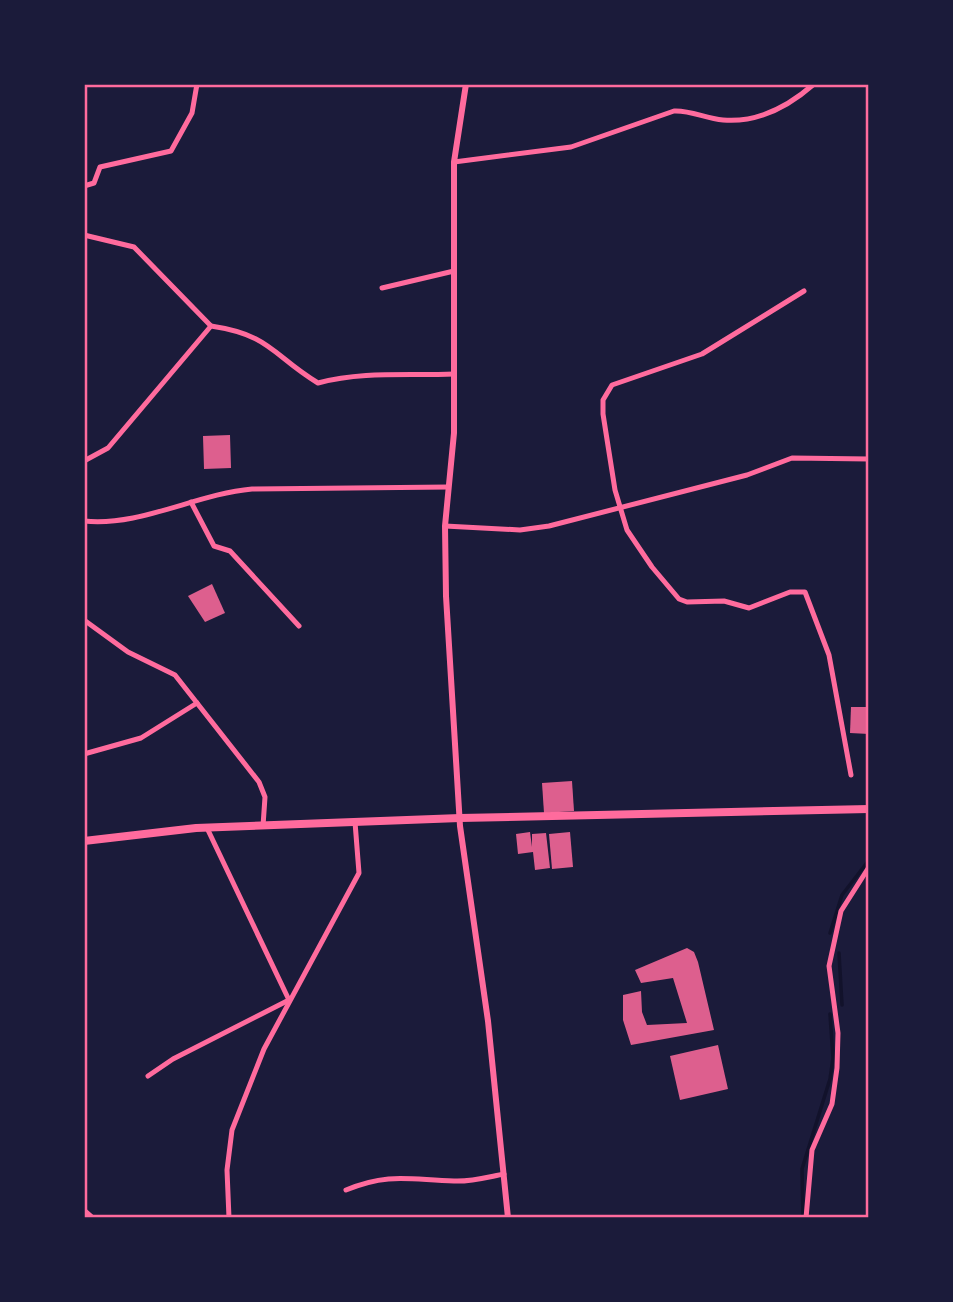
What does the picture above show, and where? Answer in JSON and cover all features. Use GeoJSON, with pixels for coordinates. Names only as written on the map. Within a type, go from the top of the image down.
{"type":"FeatureCollection","features":[{"type":"Feature","properties":{"kind":"highway"},"geometry":{"type":"LineString","coordinates":[[85,838],[207,828],[460,818],[869,809]]}},
{"type":"Feature","properties":{"kind":"street"},"geometry":{"type":"LineString","coordinates":[[84,186],[94,183],[100,167],[171,151],[192,113],[197,84]]}},
{"type":"Feature","properties":{"kind":"street"},"geometry":{"type":"LineString","coordinates":[[466,84],[454,162],[454,433],[445,526],[460,818],[488,1021],[508,1218]]}},
{"type":"Feature","properties":{"kind":"street"},"geometry":{"type":"LineString","coordinates":[[454,162],[570,147],[674,111],[723,120],[749,119],[773,113],[814,84]]}},
{"type":"Feature","properties":{"kind":"street"},"geometry":{"type":"LineString","coordinates":[[84,235],[134,247],[211,326],[239,330],[261,339],[318,383],[349,375],[454,373]]}},
{"type":"Feature","properties":{"kind":"street"},"geometry":{"type":"LineString","coordinates":[[382,288],[454,271]]}},
{"type":"Feature","properties":{"kind":"street"},"geometry":{"type":"LineString","coordinates":[[804,291],[702,354],[612,385],[603,400],[603,414],[619,508],[637,547],[680,599],[687,602],[724,601],[750,608],[790,592],[805,592],[829,655],[851,775]]}},
{"type":"Feature","properties":{"kind":"street"},"geometry":{"type":"LineString","coordinates":[[84,460],[107,448],[168,380],[211,326]]}},
{"type":"Feature","properties":{"kind":"street"},"geometry":{"type":"LineString","coordinates":[[445,526],[520,530],[747,475],[792,458],[869,459]]}},
{"type":"Feature","properties":{"kind":"street"},"geometry":{"type":"LineString","coordinates":[[84,521],[128,518],[252,489],[448,487]]}},
{"type":"Feature","properties":{"kind":"street"},"geometry":{"type":"LineString","coordinates":[[191,502],[214,547],[230,551],[299,626]]}},
{"type":"Feature","properties":{"kind":"street"},"geometry":{"type":"LineString","coordinates":[[84,620],[128,652],[175,674],[260,782],[265,797],[263,826]]}},
{"type":"Feature","properties":{"kind":"street"},"geometry":{"type":"LineString","coordinates":[[84,754],[141,738],[197,703]]}},
{"type":"Feature","properties":{"kind":"street"},"geometry":{"type":"LineString","coordinates":[[229,1218],[227,1170],[232,1130],[247,1086],[289,1000],[359,873],[355,822]]}},
{"type":"Feature","properties":{"kind":"street"},"geometry":{"type":"LineString","coordinates":[[207,828],[289,1000]]}},
{"type":"Feature","properties":{"kind":"street"},"geometry":{"type":"LineString","coordinates":[[806,1218],[812,1150],[832,1104],[837,1068],[838,1033],[829,966],[841,911],[869,867]]}},
{"type":"Feature","properties":{"kind":"street"},"geometry":{"type":"LineString","coordinates":[[148,1076],[173,1059],[289,1000]]}},
{"type":"Feature","properties":{"kind":"street"},"geometry":{"type":"LineString","coordinates":[[346,1190],[371,1179],[409,1177],[457,1182],[504,1174]]}},
{"type":"Feature","properties":{"kind":"street"},"geometry":{"type":"LineString","coordinates":[[84,1210],[93,1218]]}},
{"type":"Feature","properties":{"kind":"building"},"geometry":{"type":"Polygon","coordinates":[[[230,435],[231,468],[204,469],[203,436],[230,435]]]}},
{"type":"Feature","properties":{"kind":"building"},"geometry":{"type":"Polygon","coordinates":[[[212,584],[225,613],[205,622],[188,596],[212,584]]]}},
{"type":"Feature","properties":{"kind":"building"},"geometry":{"type":"Polygon","coordinates":[[[851,707],[869,707],[869,734],[850,733],[851,707]]]}},
{"type":"Feature","properties":{"kind":"building"},"geometry":{"type":"Polygon","coordinates":[[[572,781],[574,811],[544,813],[542,783],[572,781]]]}},
{"type":"Feature","properties":{"kind":"building"},"geometry":{"type":"Polygon","coordinates":[[[530,832],[532,847],[532,834],[546,833],[550,868],[535,870],[533,852],[518,854],[516,834],[530,832]]]}},
{"type":"Feature","properties":{"kind":"building"},"geometry":{"type":"Polygon","coordinates":[[[570,832],[573,867],[552,869],[549,834],[570,832]]]}},
{"type":"Feature","properties":{"kind":"building"},"geometry":{"type":"Polygon","coordinates":[[[687,948],[694,952],[698,962],[714,1030],[631,1045],[623,1020],[623,995],[641,991],[642,1012],[647,1025],[687,1023],[673,978],[641,983],[635,970],[687,948]]]}},
{"type":"Feature","properties":{"kind":"building"},"geometry":{"type":"Polygon","coordinates":[[[718,1045],[728,1089],[680,1100],[670,1056],[718,1045]]]}},
{"type":"Feature","properties":{"kind":"waterway"},"geometry":{"type":"LineString","coordinates":[[830,933],[842,895],[869,860]]}},
{"type":"Feature","properties":{"kind":"waterway"},"geometry":{"type":"LineString","coordinates":[[839,953],[842,1005]]}},
{"type":"Feature","properties":{"kind":"waterway"},"geometry":{"type":"LineString","coordinates":[[803,1218],[802,1169],[830,1079],[833,1058],[830,1014]]}}]}
